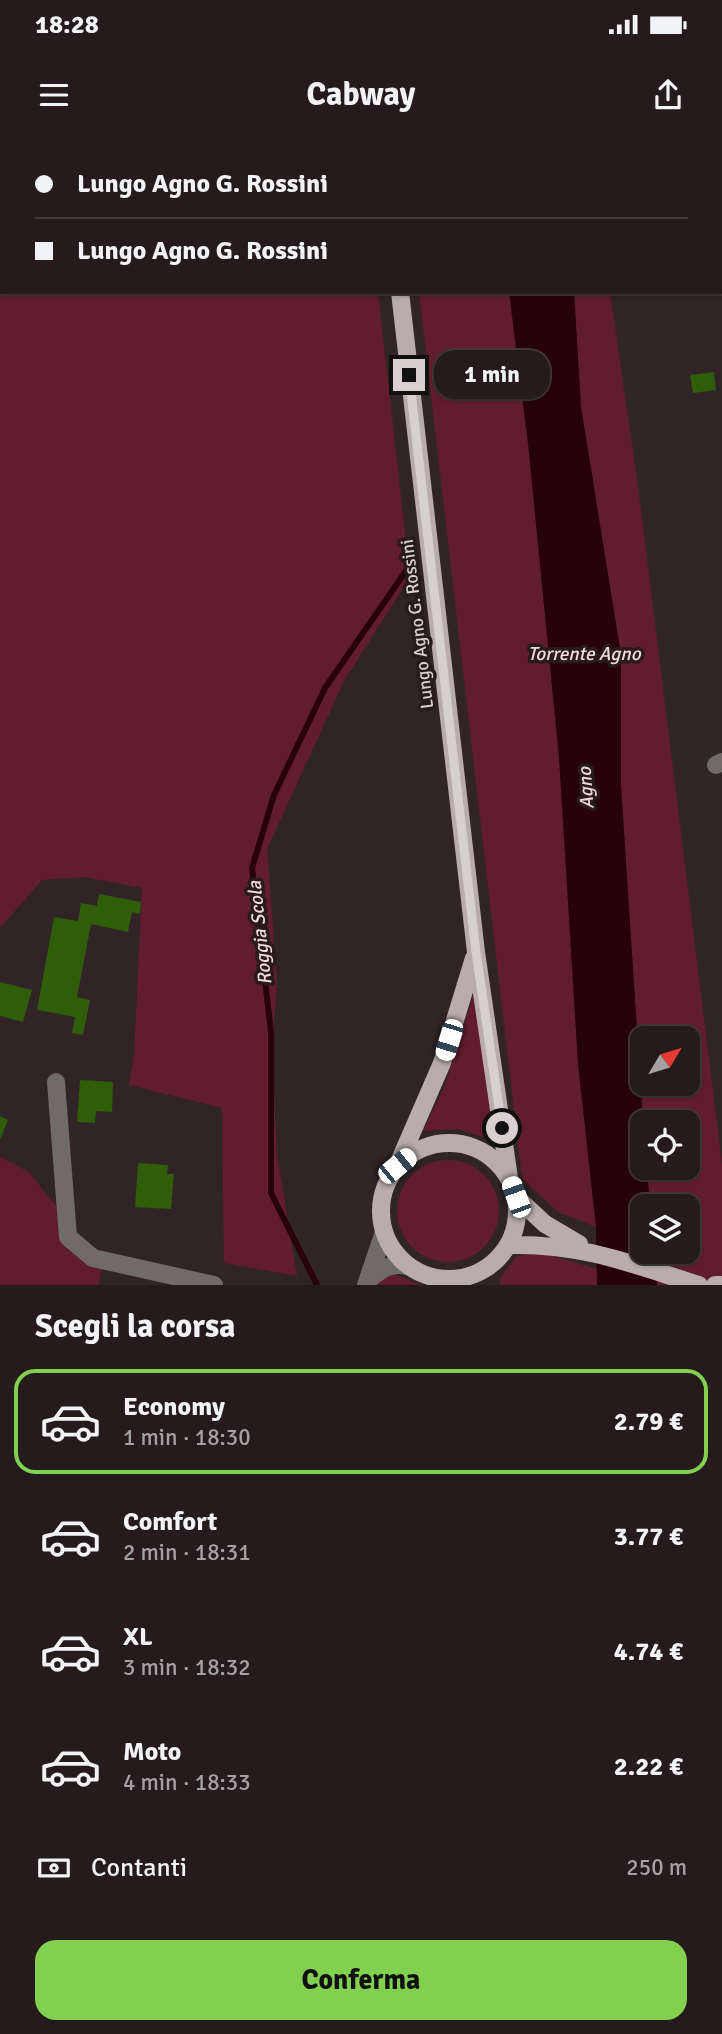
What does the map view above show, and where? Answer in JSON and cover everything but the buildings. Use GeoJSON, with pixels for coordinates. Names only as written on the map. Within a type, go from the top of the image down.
{"type":"FeatureCollection","features":[{"type":"Feature","properties":{"kind":"main road","name":"Lungo Agno G. Rossini"},"geometry":{"type":"LineString","coordinates":[[400,294],[476,952],[509,1178],[516,1197],[517,1213],[509,1245],[496,1261],[471,1275],[445,1282],[408,1266]]}},
{"type":"Feature","properties":{"kind":"main road","name":"Lungo Agno G. Rossini"},"geometry":{"type":"LineString","coordinates":[[384,1232],[380,1209],[385,1186],[397,1166],[442,1063],[476,952]]}},
{"type":"Feature","properties":{"kind":"main road","name":"Lungo Agno G. Rossini"},"geometry":{"type":"LineString","coordinates":[[397,1166],[415,1151],[435,1143],[458,1143],[479,1150],[497,1163],[509,1178]]}},
{"type":"Feature","properties":{"kind":"main road"},"geometry":{"type":"LineString","coordinates":[[516,1197],[545,1224],[588,1250]]}},
{"type":"Feature","properties":{"kind":"main road"},"geometry":{"type":"LineString","coordinates":[[384,1232],[395,1253],[408,1266]]}},
{"type":"Feature","properties":{"kind":"main road"},"geometry":{"type":"LineString","coordinates":[[509,1245],[548,1244],[588,1250],[699,1285]]}},
{"type":"Feature","properties":{"kind":"main road","name":"Lungo Agno G. Rossini"},"geometry":{"type":"LineString","coordinates":[[489,1285],[496,1261]]}},
{"type":"Feature","properties":{"kind":"main road"},"geometry":{"type":"LineString","coordinates":[[715,1285],[722,1285]]}},
{"type":"Feature","properties":{"kind":"street"},"geometry":{"type":"LineString","coordinates":[[56,1082],[68,1237],[93,1258],[214,1285]]}},
{"type":"Feature","properties":{"kind":"street"},"geometry":{"type":"LineString","coordinates":[[367,1282],[384,1232]]}},
{"type":"Feature","properties":{"kind":"street"},"geometry":{"type":"LineString","coordinates":[[367,1282],[384,1267],[397,1264],[408,1266]]}},
{"type":"Feature","properties":{"kind":"shaded area"},"geometry":{"type":"Polygon","coordinates":[[[0,294],[378,294],[410,577],[344,681],[267,849],[277,979],[272,1058],[277,1154],[297,1276],[224,1263],[222,1108],[129,1085],[134,1056],[142,888],[84,877],[42,880],[0,928],[0,294]]]}},
{"type":"Feature","properties":{"kind":"shaded area"},"geometry":{"type":"Polygon","coordinates":[[[419,294],[509,294],[528,443],[559,757],[578,1063],[596,1227],[558,1212],[522,1179],[419,294]]]}},
{"type":"Feature","properties":{"kind":"shaded area"},"geometry":{"type":"Polygon","coordinates":[[[574,294],[610,294],[639,494],[722,1164],[722,1285],[657,1285],[655,1264],[700,1264],[700,1194],[649,1194],[648,1180],[700,1180],[700,1110],[642,1110],[641,1096],[700,1096],[700,1026],[637,1026],[621,786],[621,655],[581,407],[574,294]]]}},
{"type":"Feature","properties":{"kind":"shaded area"},"geometry":{"type":"Polygon","coordinates":[[[476,987],[495,1141],[458,1129],[423,1131],[445,1085],[476,987]]]}},
{"type":"Feature","properties":{"kind":"shaded area"},"geometry":{"type":"Polygon","coordinates":[[[0,1157],[29,1172],[102,1264],[99,1285],[0,1285],[0,1157]]]}},
{"type":"Feature","properties":{"kind":"shaded area"},"geometry":{"type":"Polygon","coordinates":[[[448,1160],[467,1164],[484,1175],[495,1192],[499,1211],[495,1230],[484,1247],[467,1258],[448,1262],[429,1258],[412,1247],[401,1230],[397,1211],[401,1192],[412,1175],[429,1164],[448,1160]]]}},
{"type":"Feature","properties":{"kind":"shaded area"},"geometry":{"type":"Polygon","coordinates":[[[546,1254],[597,1269],[597,1285],[500,1285],[500,1278],[517,1256],[546,1254]]]}},
{"type":"Feature","properties":{"kind":"shaded area"},"geometry":{"type":"Polygon","coordinates":[[[392,1273],[421,1285],[376,1285],[392,1273]]]}},
{"type":"Feature","properties":{"kind":"water","name":"Torrente Agno"},"geometry":{"type":"Polygon","coordinates":[[[509,294],[574,294],[581,407],[621,655],[621,786],[637,1026],[630,1026],[630,1096],[641,1096],[642,1110],[630,1110],[630,1180],[648,1180],[649,1194],[630,1194],[630,1264],[655,1264],[657,1285],[597,1285],[596,1227],[578,1063],[559,757],[528,443],[509,294]]]}},
{"type":"Feature","properties":{"kind":"waterway","name":"Roggia Scola"},"geometry":{"type":"LineString","coordinates":[[317,1285],[271,1193],[271,1032],[252,868],[274,795],[325,688],[408,568]]}},
{"type":"Feature","properties":{"kind":"route"},"geometry":{"type":"LineString","coordinates":[[409,375],[476,952],[502,1128]]}},
{"type":"Feature","properties":{"kind":"water label","name":"Agno"},"geometry":{"type":"Point","coordinates":[586,788]}}]}
